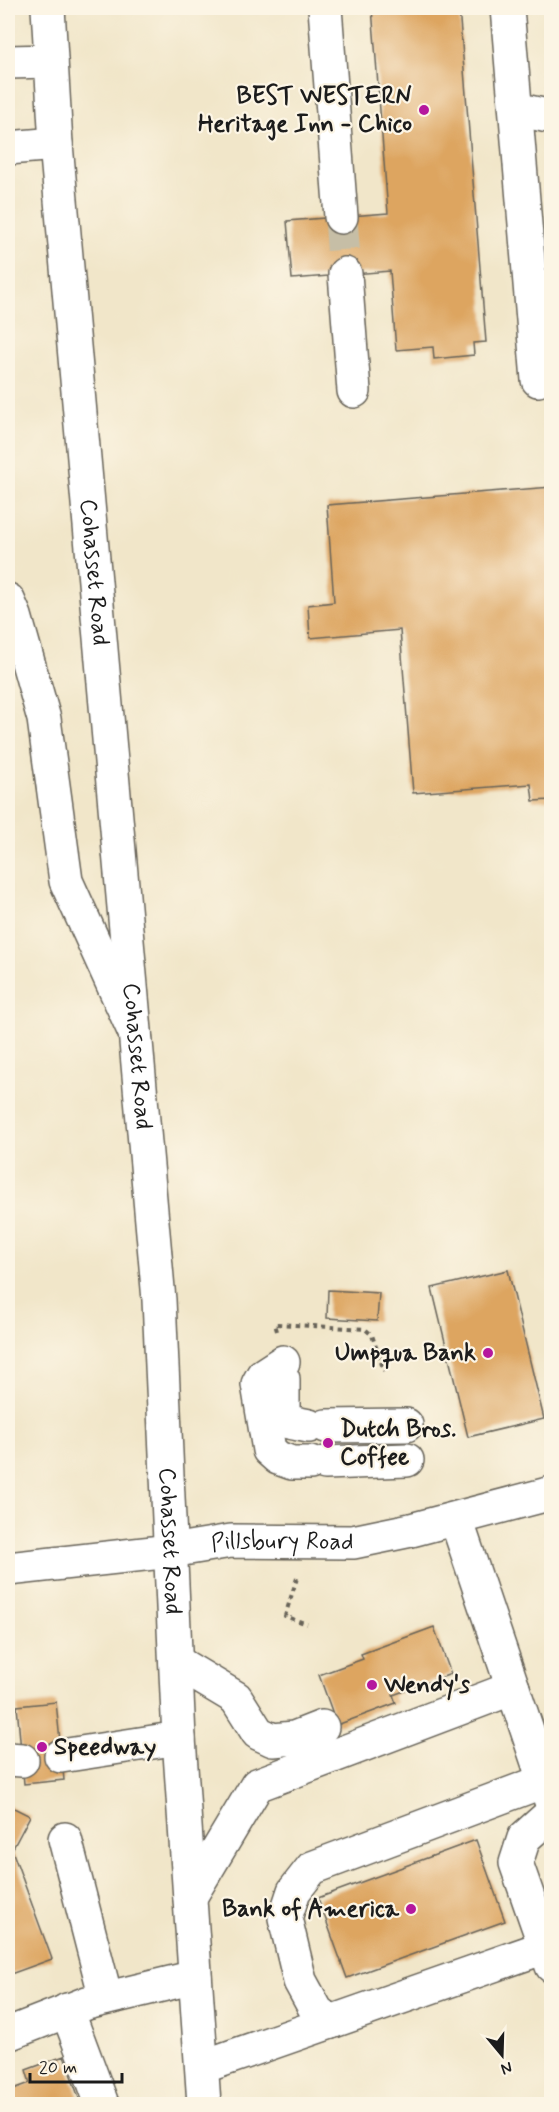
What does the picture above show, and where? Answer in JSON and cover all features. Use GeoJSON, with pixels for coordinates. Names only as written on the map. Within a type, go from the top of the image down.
{"type":"FeatureCollection","features":[{"type":"Feature","properties":{"kind":"main road","name":"Cohasset Road"},"geometry":{"type":"LineString","coordinates":[[48,8],[56,144],[159,1310],[179,1738],[204,2104]]}},
{"type":"Feature","properties":{"kind":"main road"},"geometry":{"type":"LineString","coordinates":[[325,8],[341,217]]}},
{"type":"Feature","properties":{"kind":"main road"},"geometry":{"type":"LineString","coordinates":[[507,8],[538,380]]}},
{"type":"Feature","properties":{"kind":"main road"},"geometry":{"type":"LineString","coordinates":[[8,62],[51,61]]}},
{"type":"Feature","properties":{"kind":"main road"},"geometry":{"type":"LineString","coordinates":[[516,109],[552,117]]}},
{"type":"Feature","properties":{"kind":"main road"},"geometry":{"type":"LineString","coordinates":[[8,148],[56,144]]}},
{"type":"Feature","properties":{"kind":"main road"},"geometry":{"type":"LineString","coordinates":[[345,274],[354,391]]}},
{"type":"Feature","properties":{"kind":"main road"},"geometry":{"type":"LineString","coordinates":[[8,600],[15,616],[44,719],[66,881],[135,1033]]}},
{"type":"Feature","properties":{"kind":"main road"},"geometry":{"type":"LineString","coordinates":[[406,1425],[317,1426],[289,1422],[283,1414],[284,1362],[263,1375],[258,1384],[269,1450],[278,1458],[292,1463],[407,1460]]}},
{"type":"Feature","properties":{"kind":"main road","name":"Pillsbury Road"},"geometry":{"type":"LineString","coordinates":[[8,1569],[171,1551],[231,1541],[353,1542],[456,1519],[552,1493]]}},
{"type":"Feature","properties":{"kind":"main road"},"geometry":{"type":"LineString","coordinates":[[331,2022],[316,2012],[300,1981],[285,1918],[294,1891],[312,1868],[548,1792],[456,1519]]}},
{"type":"Feature","properties":{"kind":"main road"},"geometry":{"type":"LineString","coordinates":[[176,1662],[236,1698],[258,1733],[273,1740],[294,1738],[322,1727]]}},
{"type":"Feature","properties":{"kind":"main road"},"geometry":{"type":"LineString","coordinates":[[190,1897],[256,1785],[513,1688]]}},
{"type":"Feature","properties":{"kind":"main road"},"geometry":{"type":"LineString","coordinates":[[61,1756],[179,1738]]}},
{"type":"Feature","properties":{"kind":"main road"},"geometry":{"type":"LineString","coordinates":[[202,2067],[331,2022],[548,1957],[516,1863],[524,1838],[552,1813]]}},
{"type":"Feature","properties":{"kind":"main road"},"geometry":{"type":"LineString","coordinates":[[65,1839],[106,1998]]}},
{"type":"Feature","properties":{"kind":"main road"},"geometry":{"type":"LineString","coordinates":[[8,2034],[67,2010],[106,1998],[195,1977]]}},
{"type":"Feature","properties":{"kind":"main road"},"geometry":{"type":"LineString","coordinates":[[67,2010],[102,2104]]}},
{"type":"Feature","properties":{"kind":"path"},"geometry":{"type":"LineString","coordinates":[[275,1324],[365,1329],[372,1335],[384,1371]]}},
{"type":"Feature","properties":{"kind":"path"},"geometry":{"type":"LineString","coordinates":[[297,1578],[285,1616],[307,1624]]}},
{"type":"Feature","properties":{"kind":"building","name":"BEST WESTERN Heritage Inn - Chico"},"geometry":{"type":"Polygon","coordinates":[[[372,8],[459,8],[486,342],[473,343],[474,355],[434,359],[433,347],[396,350],[390,271],[292,279],[287,221],[388,213],[372,8]]]}},
{"type":"Feature","properties":{"kind":"building"},"geometry":{"type":"Polygon","coordinates":[[[552,487],[552,800],[533,801],[531,784],[413,793],[400,630],[310,638],[308,605],[334,602],[327,505],[552,487]]]}},
{"type":"Feature","properties":{"kind":"building","name":"Umpqua Bank"},"geometry":{"type":"Polygon","coordinates":[[[508,1270],[544,1419],[468,1437],[432,1288],[508,1270]]]}},
{"type":"Feature","properties":{"kind":"building"},"geometry":{"type":"Polygon","coordinates":[[[328,1290],[379,1293],[377,1321],[327,1318],[328,1290]]]}},
{"type":"Feature","properties":{"kind":"building","name":"Wendy's"},"geometry":{"type":"Polygon","coordinates":[[[434,1627],[451,1674],[393,1695],[396,1703],[337,1725],[319,1675],[363,1659],[361,1654],[434,1627]]]}},
{"type":"Feature","properties":{"kind":"building"},"geometry":{"type":"Polygon","coordinates":[[[56,1702],[64,1780],[24,1784],[17,1706],[56,1702]]]}},
{"type":"Feature","properties":{"kind":"building"},"geometry":{"type":"Polygon","coordinates":[[[8,1805],[30,1816],[12,1850],[52,1959],[8,1975],[8,1805]]]}},
{"type":"Feature","properties":{"kind":"building","name":"Bank of America"},"geometry":{"type":"Polygon","coordinates":[[[476,1840],[505,1921],[347,1978],[318,1898],[476,1840]]]}},
{"type":"Feature","properties":{"kind":"building"},"geometry":{"type":"Polygon","coordinates":[[[64,2056],[81,2104],[8,2104],[8,2091],[30,2083],[26,2070],[64,2056]]]}},
{"type":"Feature","properties":{"kind":"tunnel"},"geometry":{"type":"LineString","coordinates":[[341,217],[345,274]]}},
{"type":"Feature","properties":{"kind":"place","name":"BEST WESTERN Heritage Inn - Chico"},"geometry":{"type":"Point","coordinates":[424,110]}},
{"type":"Feature","properties":{"kind":"place","name":"Umpqua Bank"},"geometry":{"type":"Point","coordinates":[488,1353]}},
{"type":"Feature","properties":{"kind":"place","name":"Dutch Bros. Coffee"},"geometry":{"type":"Point","coordinates":[328,1443]}},
{"type":"Feature","properties":{"kind":"place","name":"Wendy's"},"geometry":{"type":"Point","coordinates":[372,1685]}},
{"type":"Feature","properties":{"kind":"place","name":"Speedway"},"geometry":{"type":"Point","coordinates":[42,1747]}},
{"type":"Feature","properties":{"kind":"place","name":"Bank of America"},"geometry":{"type":"Point","coordinates":[411,1909]}}]}
